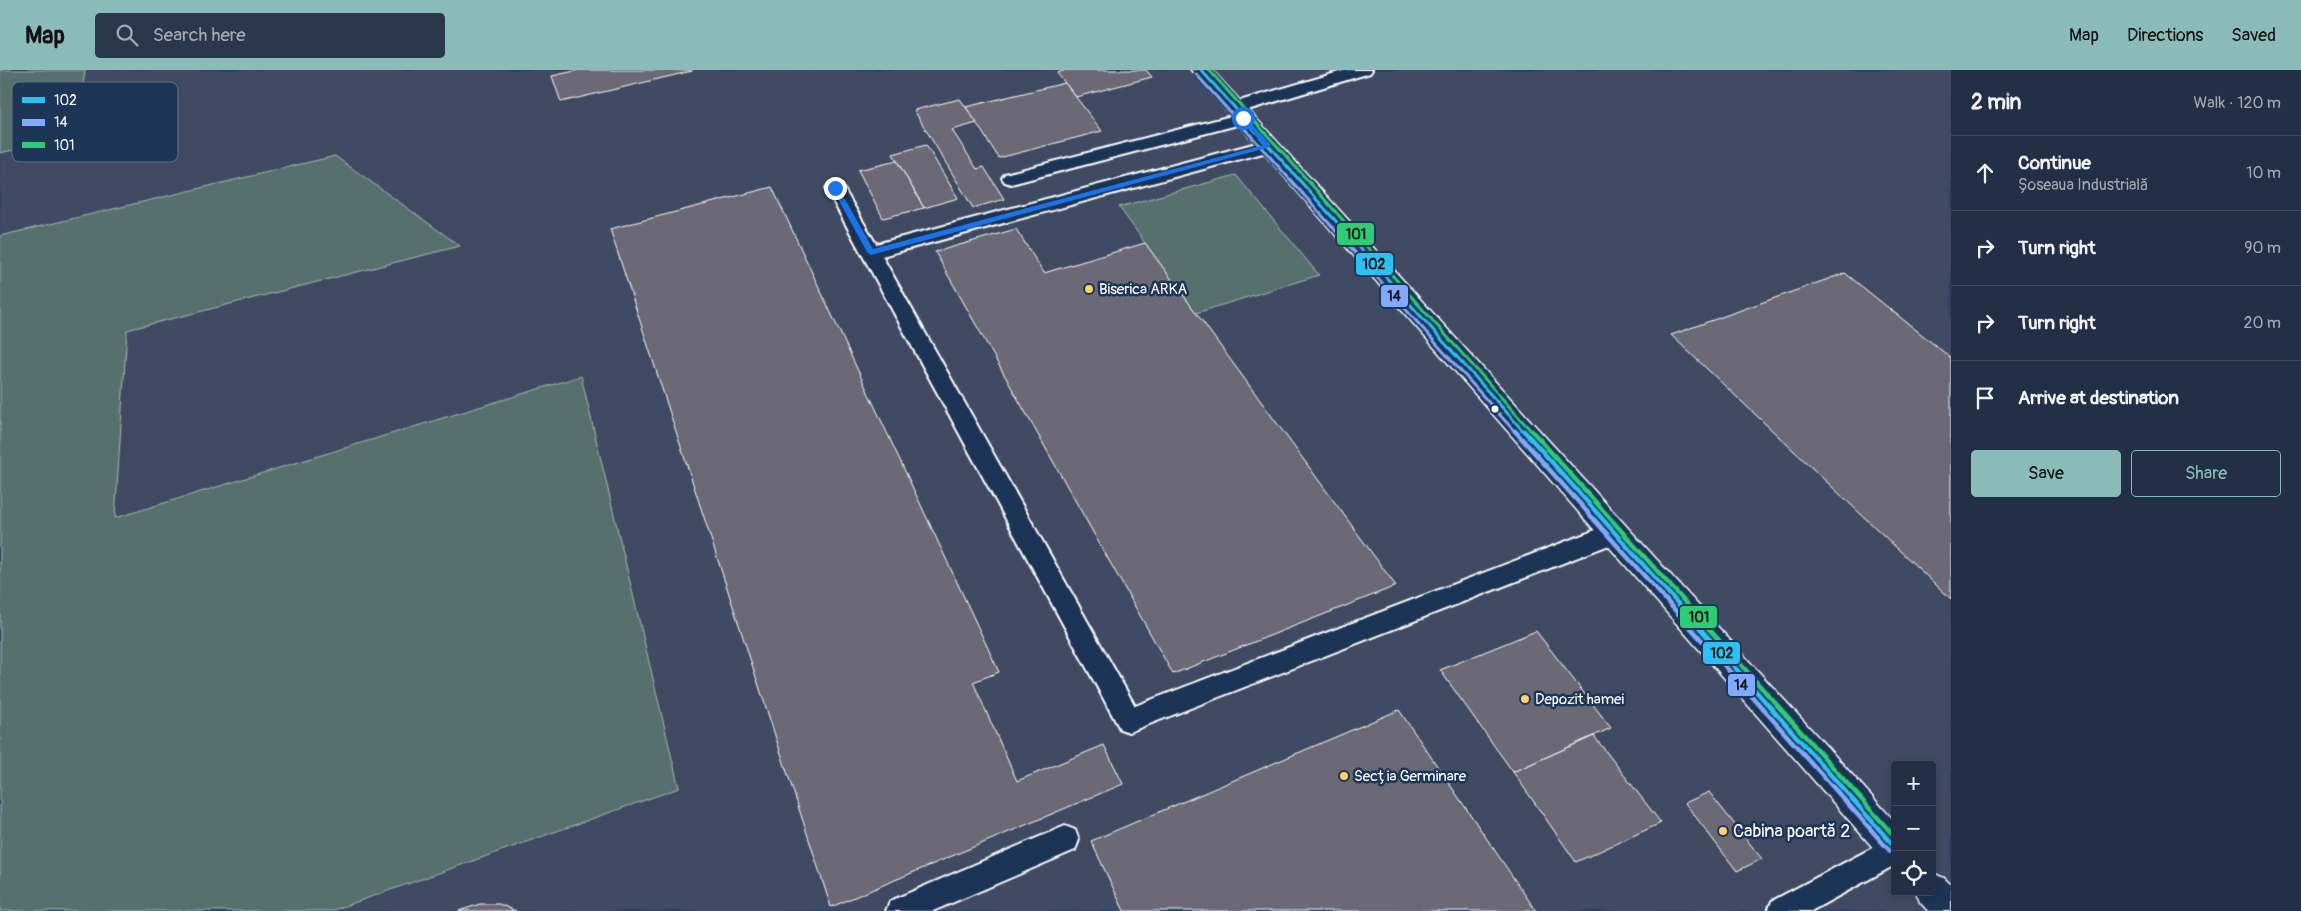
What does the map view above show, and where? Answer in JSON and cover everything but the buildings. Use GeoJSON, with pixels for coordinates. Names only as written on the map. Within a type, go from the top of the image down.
{"type":"FeatureCollection","features":[{"type":"Feature","properties":{"kind":"street"},"geometry":{"type":"LineString","coordinates":[[1201,70],[1891,845]]}},
{"type":"Feature","properties":{"kind":"street"},"geometry":{"type":"LineString","coordinates":[[1936,894],[1951,911]]}},
{"type":"Feature","properties":{"kind":"lane"},"geometry":{"type":"LineString","coordinates":[[1012,178],[1239,113],[1364,70]]}},
{"type":"Feature","properties":{"kind":"lane"},"geometry":{"type":"LineString","coordinates":[[871,252],[1268,146]]}},
{"type":"Feature","properties":{"kind":"lane"},"geometry":{"type":"LineString","coordinates":[[835,188],[1129,720],[1614,533]]}},
{"type":"Feature","properties":{"kind":"lane"},"geometry":{"type":"LineString","coordinates":[[900,911],[1066,840]]}},
{"type":"Feature","properties":{"kind":"lane"},"geometry":{"type":"LineString","coordinates":[[1782,911],[1891,851]]}},
{"type":"Feature","properties":{"kind":"shaded area"},"geometry":{"type":"Polygon","coordinates":[[[85,70],[1951,70],[1951,911],[331,911],[679,788],[581,376],[115,518],[126,330],[459,245],[335,156],[0,236],[0,153],[12,150],[12,162],[178,162],[178,82],[84,82],[85,70]]]}},
{"type":"Feature","properties":{"kind":"green space"},"geometry":{"type":"Polygon","coordinates":[[[0,70],[85,70],[84,82],[12,82],[12,150],[0,153],[0,70]]]}},
{"type":"Feature","properties":{"kind":"green space"},"geometry":{"type":"Polygon","coordinates":[[[335,156],[460,246],[127,330],[115,518],[581,376],[679,788],[331,911],[0,911],[0,236],[335,156]]]}},
{"type":"Feature","properties":{"kind":"green space"},"geometry":{"type":"Polygon","coordinates":[[[1236,175],[1319,275],[1196,313],[1119,207],[1236,175]]]}},
{"type":"Feature","properties":{"kind":"transit line","name":"102"},"geometry":{"type":"LineString","coordinates":[[1201,70],[1891,843]]}},
{"type":"Feature","properties":{"kind":"transit line","name":"101"},"geometry":{"type":"LineString","coordinates":[[1209,70],[1891,833]]}},
{"type":"Feature","properties":{"kind":"transit line","name":"14"},"geometry":{"type":"LineString","coordinates":[[1196,74],[1890,851]]}},
{"type":"Feature","properties":{"kind":"place","name":"Biserica ARKA"},"geometry":{"type":"Point","coordinates":[1089,289]}},
{"type":"Feature","properties":{"kind":"place","name":"Depozit hamei"},"geometry":{"type":"Point","coordinates":[1525,699]}},
{"type":"Feature","properties":{"kind":"place","name":"Secția Germinare"},"geometry":{"type":"Point","coordinates":[1344,776]}},
{"type":"Feature","properties":{"kind":"place","name":"Cabina poartă 2"},"geometry":{"type":"Point","coordinates":[1723,831]}},
{"type":"Feature","properties":{"kind":"route"},"geometry":{"type":"LineString","coordinates":[[835,188],[871,252],[1268,146],[1243,118]]}}]}
